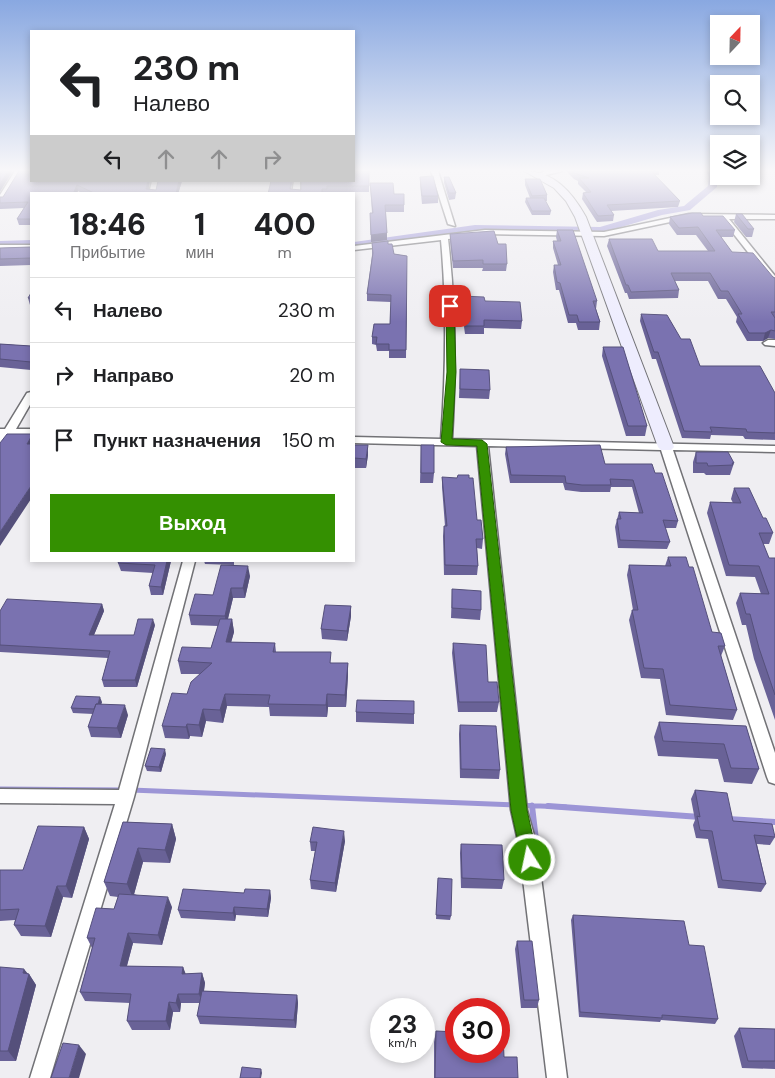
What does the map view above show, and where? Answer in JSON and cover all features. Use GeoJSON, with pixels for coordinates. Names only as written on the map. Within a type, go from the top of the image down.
{"type":"FeatureCollection","features":[{"type":"Feature","properties":{"kind":"main road"},"geometry":{"type":"LineString","coordinates":[[583,221],[666,447]]}},
{"type":"Feature","properties":{"kind":"street"},"geometry":{"type":"LineString","coordinates":[[355,248],[494,231],[587,231],[612,233],[665,221]]}},
{"type":"Feature","properties":{"kind":"street"},"geometry":{"type":"LineString","coordinates":[[727,221],[775,281]]}},
{"type":"Feature","properties":{"kind":"street"},"geometry":{"type":"LineString","coordinates":[[444,236],[450,306],[451,372],[446,442]]}},
{"type":"Feature","properties":{"kind":"street"},"geometry":{"type":"LineString","coordinates":[[0,247],[30,247]]}},
{"type":"Feature","properties":{"kind":"street"},"geometry":{"type":"LineString","coordinates":[[0,446],[5,432],[30,396]]}},
{"type":"Feature","properties":{"kind":"street"},"geometry":{"type":"LineString","coordinates":[[5,432],[30,432]]}},
{"type":"Feature","properties":{"kind":"street"},"geometry":{"type":"LineString","coordinates":[[355,440],[775,449]]}},
{"type":"Feature","properties":{"kind":"street"},"geometry":{"type":"LineString","coordinates":[[482,444],[518,802],[528,846],[557,1078]]}},
{"type":"Feature","properties":{"kind":"street"},"geometry":{"type":"LineString","coordinates":[[666,447],[775,777]]}},
{"type":"Feature","properties":{"kind":"street"},"geometry":{"type":"LineString","coordinates":[[40,1078],[128,789],[189,562]]}},
{"type":"Feature","properties":{"kind":"street"},"geometry":{"type":"LineString","coordinates":[[0,796],[128,789]]}},
{"type":"Feature","properties":{"kind":"building"},"geometry":{"type":"Polygon","coordinates":[[[370,221],[386,221],[387,233],[371,235],[370,221]]]}},
{"type":"Feature","properties":{"kind":"building"},"geometry":{"type":"Polygon","coordinates":[[[674,221],[728,221],[735,230],[716,230],[732,252],[753,253],[775,278],[775,312],[771,312],[775,318],[775,331],[749,333],[738,314],[742,314],[728,291],[721,291],[710,273],[671,273],[679,290],[631,292],[628,285],[626,285],[609,239],[652,239],[658,251],[715,251],[698,227],[679,228],[674,221]]]}},
{"type":"Feature","properties":{"kind":"building"},"geometry":{"type":"Polygon","coordinates":[[[742,221],[748,221],[754,229],[748,229],[742,221]]]}},
{"type":"Feature","properties":{"kind":"building"},"geometry":{"type":"Polygon","coordinates":[[[557,230],[573,230],[597,301],[593,301],[600,322],[579,322],[577,315],[569,315],[560,283],[557,282],[554,265],[561,265],[553,241],[561,241],[557,230]]]}},
{"type":"Feature","properties":{"kind":"building"},"geometry":{"type":"Polygon","coordinates":[[[494,231],[498,244],[506,244],[507,264],[483,264],[483,260],[453,261],[450,234],[494,231]]]}},
{"type":"Feature","properties":{"kind":"building"},"geometry":{"type":"Polygon","coordinates":[[[388,241],[388,244],[392,244],[394,254],[407,256],[406,350],[389,350],[389,344],[376,344],[377,337],[372,337],[374,324],[390,324],[391,295],[367,294],[373,253],[372,243],[388,241]]]}},
{"type":"Feature","properties":{"kind":"building"},"geometry":{"type":"Polygon","coordinates":[[[30,247],[30,258],[0,259],[0,248],[30,247]]]}},
{"type":"Feature","properties":{"kind":"building"},"geometry":{"type":"Polygon","coordinates":[[[462,296],[484,297],[485,301],[520,302],[522,321],[484,320],[484,326],[465,326],[462,296]]]}},
{"type":"Feature","properties":{"kind":"building"},"geometry":{"type":"Polygon","coordinates":[[[641,314],[667,315],[681,339],[690,339],[700,366],[760,366],[775,393],[775,433],[747,432],[746,429],[710,427],[712,432],[684,431],[658,352],[654,352],[641,314]]]}},
{"type":"Feature","properties":{"kind":"building"},"geometry":{"type":"Polygon","coordinates":[[[0,344],[30,346],[30,362],[0,359],[0,344]]]}},
{"type":"Feature","properties":{"kind":"building"},"geometry":{"type":"Polygon","coordinates":[[[603,347],[623,347],[647,426],[628,426],[603,347]]]}},
{"type":"Feature","properties":{"kind":"building"},"geometry":{"type":"Polygon","coordinates":[[[460,369],[489,370],[490,390],[460,389],[460,369]]]}},
{"type":"Feature","properties":{"kind":"building"},"geometry":{"type":"Polygon","coordinates":[[[7,434],[30,434],[27,444],[30,444],[30,487],[0,532],[0,443],[7,434]]]}},
{"type":"Feature","properties":{"kind":"building"},"geometry":{"type":"Polygon","coordinates":[[[355,445],[368,445],[366,459],[355,458],[355,445]]]}},
{"type":"Feature","properties":{"kind":"building"},"geometry":{"type":"Polygon","coordinates":[[[421,445],[434,445],[434,473],[421,473],[421,445]]]}},
{"type":"Feature","properties":{"kind":"building"},"geometry":{"type":"Polygon","coordinates":[[[600,445],[605,464],[652,464],[655,473],[662,473],[678,521],[663,520],[670,542],[620,540],[617,519],[621,519],[619,512],[643,513],[633,480],[610,479],[611,485],[582,485],[566,483],[565,476],[511,475],[506,447],[600,445]]]}},
{"type":"Feature","properties":{"kind":"building"},"geometry":{"type":"Polygon","coordinates":[[[696,452],[728,452],[734,463],[732,463],[733,465],[708,466],[707,463],[696,463],[696,452]]]}},
{"type":"Feature","properties":{"kind":"building"},"geometry":{"type":"Polygon","coordinates":[[[458,475],[469,475],[469,478],[473,478],[477,520],[481,520],[483,539],[476,539],[478,566],[445,565],[444,526],[447,526],[442,477],[457,478],[458,475]]]}},
{"type":"Feature","properties":{"kind":"building"},"geometry":{"type":"Polygon","coordinates":[[[734,488],[749,488],[763,518],[766,518],[773,533],[759,533],[769,558],[775,558],[775,695],[750,614],[746,614],[740,593],[769,594],[759,566],[729,565],[710,502],[741,503],[734,488]]]}},
{"type":"Feature","properties":{"kind":"building"},"geometry":{"type":"Polygon","coordinates":[[[668,557],[686,557],[689,567],[693,567],[712,632],[721,633],[725,646],[718,646],[737,710],[670,705],[663,669],[644,668],[632,610],[638,610],[629,565],[671,566],[668,557]]]}},
{"type":"Feature","properties":{"kind":"building"},"geometry":{"type":"Polygon","coordinates":[[[167,562],[161,587],[149,586],[155,565],[118,563],[167,562]]]}},
{"type":"Feature","properties":{"kind":"building"},"geometry":{"type":"Polygon","coordinates":[[[221,565],[248,566],[243,588],[231,588],[225,616],[189,615],[195,594],[213,595],[221,565]]]}},
{"type":"Feature","properties":{"kind":"building"},"geometry":{"type":"Polygon","coordinates":[[[452,589],[481,591],[481,610],[452,608],[452,589]]]}},
{"type":"Feature","properties":{"kind":"building"},"geometry":{"type":"Polygon","coordinates":[[[7,599],[102,604],[89,635],[134,635],[138,619],[153,619],[135,680],[102,680],[110,651],[0,645],[0,611],[7,599]]]}},
{"type":"Feature","properties":{"kind":"building"},"geometry":{"type":"Polygon","coordinates":[[[325,605],[351,606],[347,631],[321,629],[325,605]]]}},
{"type":"Feature","properties":{"kind":"building"},"geometry":{"type":"Polygon","coordinates":[[[220,619],[232,619],[226,642],[275,643],[273,652],[331,652],[330,663],[348,663],[345,695],[327,694],[326,705],[268,704],[270,695],[225,694],[220,710],[203,709],[199,725],[187,724],[186,727],[162,726],[172,693],[187,694],[191,682],[212,663],[178,661],[182,647],[211,648],[220,619]]]}},
{"type":"Feature","properties":{"kind":"building"},"geometry":{"type":"Polygon","coordinates":[[[453,643],[486,645],[488,682],[497,682],[499,702],[459,702],[453,643]]]}},
{"type":"Feature","properties":{"kind":"building"},"geometry":{"type":"Polygon","coordinates":[[[76,696],[100,697],[94,709],[71,708],[76,696]]]}},
{"type":"Feature","properties":{"kind":"building"},"geometry":{"type":"Polygon","coordinates":[[[357,700],[414,701],[414,714],[356,712],[357,700]]]}},
{"type":"Feature","properties":{"kind":"building"},"geometry":{"type":"Polygon","coordinates":[[[96,704],[125,705],[117,728],[88,727],[96,704]]]}},
{"type":"Feature","properties":{"kind":"building"},"geometry":{"type":"Polygon","coordinates":[[[659,722],[746,726],[759,769],[731,768],[724,744],[663,741],[659,722]]]}},
{"type":"Feature","properties":{"kind":"building"},"geometry":{"type":"Polygon","coordinates":[[[460,725],[496,726],[500,770],[461,769],[460,725]]]}},
{"type":"Feature","properties":{"kind":"building"},"geometry":{"type":"Polygon","coordinates":[[[151,748],[165,749],[159,767],[145,766],[151,748]]]}},
{"type":"Feature","properties":{"kind":"building"},"geometry":{"type":"Polygon","coordinates":[[[695,790],[727,793],[733,821],[772,824],[775,837],[754,835],[766,884],[722,880],[712,831],[700,830],[697,816],[700,817],[695,790]]]}},
{"type":"Feature","properties":{"kind":"building"},"geometry":{"type":"Polygon","coordinates":[[[123,822],[172,824],[165,850],[138,848],[127,884],[104,882],[123,822]]]}},
{"type":"Feature","properties":{"kind":"building"},"geometry":{"type":"Polygon","coordinates":[[[38,826],[84,827],[66,886],[57,886],[45,926],[14,925],[19,909],[0,910],[0,870],[23,870],[38,826]]]}},
{"type":"Feature","properties":{"kind":"building"},"geometry":{"type":"Polygon","coordinates":[[[313,827],[344,831],[335,883],[310,880],[317,842],[310,842],[313,827]]]}},
{"type":"Feature","properties":{"kind":"building"},"geometry":{"type":"Polygon","coordinates":[[[461,844],[502,845],[504,880],[462,878],[461,844]]]}},
{"type":"Feature","properties":{"kind":"building"},"geometry":{"type":"Polygon","coordinates":[[[438,878],[452,879],[451,916],[436,915],[438,878]]]}},
{"type":"Feature","properties":{"kind":"building"},"geometry":{"type":"Polygon","coordinates":[[[183,889],[244,893],[245,889],[270,890],[267,909],[234,907],[233,913],[178,910],[183,889]]]}},
{"type":"Feature","properties":{"kind":"building"},"geometry":{"type":"Polygon","coordinates":[[[119,894],[168,897],[158,935],[128,933],[120,966],[183,967],[182,974],[202,973],[199,994],[178,994],[176,1003],[169,1002],[166,1021],[127,1021],[131,994],[80,992],[95,938],[87,938],[96,908],[114,909],[119,894]]]}},
{"type":"Feature","properties":{"kind":"building"},"geometry":{"type":"Polygon","coordinates":[[[573,915],[684,921],[689,945],[704,946],[718,1019],[662,1015],[662,1018],[580,1012],[573,915]]]}},
{"type":"Feature","properties":{"kind":"building"},"geometry":{"type":"Polygon","coordinates":[[[517,941],[532,941],[539,1000],[524,1000],[517,941]]]}},
{"type":"Feature","properties":{"kind":"building"},"geometry":{"type":"Polygon","coordinates":[[[0,967],[24,969],[23,973],[29,974],[8,1051],[0,1051],[0,967]]]}},
{"type":"Feature","properties":{"kind":"building"},"geometry":{"type":"Polygon","coordinates":[[[202,991],[297,995],[294,1020],[197,1016],[202,991]]]}},
{"type":"Feature","properties":{"kind":"building"},"geometry":{"type":"Polygon","coordinates":[[[739,1028],[775,1029],[775,1061],[748,1061],[739,1028]]]}},
{"type":"Feature","properties":{"kind":"building"},"geometry":{"type":"Polygon","coordinates":[[[436,1031],[445,1031],[445,1063],[510,1063],[510,1057],[517,1057],[518,1078],[435,1078],[436,1031]]]}},
{"type":"Feature","properties":{"kind":"building"},"geometry":{"type":"Polygon","coordinates":[[[63,1043],[79,1045],[69,1078],[51,1078],[63,1043]]]}},
{"type":"Feature","properties":{"kind":"building"},"geometry":{"type":"Polygon","coordinates":[[[242,1067],[261,1069],[260,1078],[240,1078],[242,1067]]]}},
{"type":"Feature","properties":{"kind":"waterway"},"geometry":{"type":"LineString","coordinates":[[355,245],[475,228],[601,230],[630,221]]}},
{"type":"Feature","properties":{"kind":"waterway"},"geometry":{"type":"LineString","coordinates":[[0,244],[30,243]]}},
{"type":"Feature","properties":{"kind":"waterway"},"geometry":{"type":"LineString","coordinates":[[0,789],[124,790]]}},
{"type":"Feature","properties":{"kind":"waterway"},"geometry":{"type":"LineString","coordinates":[[131,790],[532,806]]}},
{"type":"Feature","properties":{"kind":"waterway"},"geometry":{"type":"LineString","coordinates":[[532,806],[557,807]]}},
{"type":"Feature","properties":{"kind":"waterway"},"geometry":{"type":"LineString","coordinates":[[532,806],[537,849]]}},
{"type":"Feature","properties":{"kind":"waterway"},"geometry":{"type":"LineString","coordinates":[[548,806],[557,807]]}},
{"type":"Feature","properties":{"kind":"waterway"},"geometry":{"type":"LineString","coordinates":[[557,807],[566,807]]}},
{"type":"Feature","properties":{"kind":"waterway"},"geometry":{"type":"LineString","coordinates":[[557,807],[700,817]]}},
{"type":"Feature","properties":{"kind":"waterway"},"geometry":{"type":"LineString","coordinates":[[728,819],[775,822]]}},
{"type":"Feature","properties":{"kind":"route"},"geometry":{"type":"LineString","coordinates":[[450,306],[451,372],[446,442],[482,444],[519,810],[530,860]]}}]}
